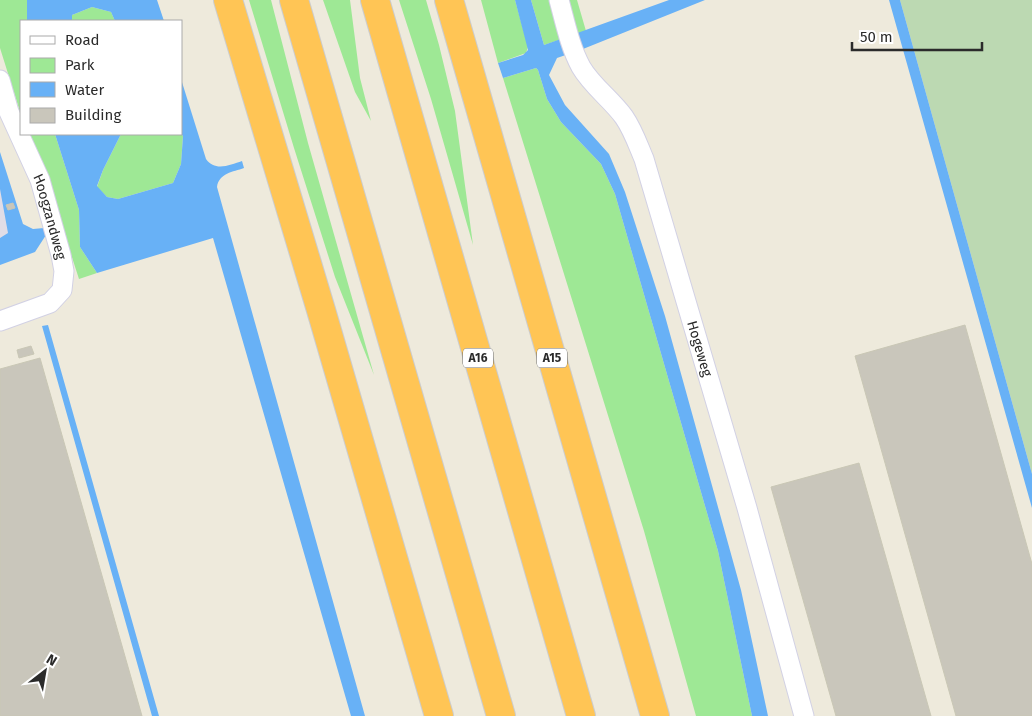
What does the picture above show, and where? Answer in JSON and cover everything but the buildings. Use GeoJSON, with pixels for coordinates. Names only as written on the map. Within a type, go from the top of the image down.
{"type":"FeatureCollection","features":[{"type":"Feature","properties":{"kind":"highway"},"geometry":{"type":"LineString","coordinates":[[228,0],[439,716]]}},
{"type":"Feature","properties":{"kind":"highway"},"geometry":{"type":"LineString","coordinates":[[294,0],[502,716]]}},
{"type":"Feature","properties":{"kind":"highway","name":"A16"},"geometry":{"type":"LineString","coordinates":[[375,0],[581,716]]}},
{"type":"Feature","properties":{"kind":"highway","name":"A15"},"geometry":{"type":"LineString","coordinates":[[449,0],[655,716]]}},
{"type":"Feature","properties":{"kind":"street","name":"Hogeweg"},"geometry":{"type":"LineString","coordinates":[[559,0],[581,67],[623,116],[632,130],[644,159],[747,508],[804,716]]}},
{"type":"Feature","properties":{"kind":"street","name":"Hoogzandweg"},"geometry":{"type":"LineString","coordinates":[[0,80],[9,112],[40,180],[64,271],[62,290],[50,303],[0,320]]}},
{"type":"Feature","properties":{"kind":"shaded area"},"geometry":{"type":"Polygon","coordinates":[[[0,173],[23,246],[0,253],[0,173]]]}},
{"type":"Feature","properties":{"kind":"green space"},"geometry":{"type":"Polygon","coordinates":[[[0,0],[27,0],[27,20],[20,20],[20,112],[0,48],[0,0]]]}},
{"type":"Feature","properties":{"kind":"green space"},"geometry":{"type":"Polygon","coordinates":[[[249,0],[271,0],[308,143],[374,375],[335,277],[249,0]]]}},
{"type":"Feature","properties":{"kind":"green space"},"geometry":{"type":"Polygon","coordinates":[[[323,0],[350,0],[360,78],[371,121],[355,92],[323,0]]]}},
{"type":"Feature","properties":{"kind":"green space"},"geometry":{"type":"Polygon","coordinates":[[[399,0],[426,0],[455,111],[473,245],[431,99],[399,0]]]}},
{"type":"Feature","properties":{"kind":"green space"},"geometry":{"type":"Polygon","coordinates":[[[481,0],[515,0],[528,47],[526,53],[498,63],[481,0]]]}},
{"type":"Feature","properties":{"kind":"green space"},"geometry":{"type":"Polygon","coordinates":[[[531,0],[577,0],[586,31],[544,45],[531,0]]]}},
{"type":"Feature","properties":{"kind":"green space"},"geometry":{"type":"Polygon","coordinates":[[[900,0],[1032,0],[1032,474],[900,0]]]}},
{"type":"Feature","properties":{"kind":"green space"},"geometry":{"type":"Polygon","coordinates":[[[92,7],[111,12],[115,20],[72,20],[72,15],[92,7]]]}},
{"type":"Feature","properties":{"kind":"green space"},"geometry":{"type":"Polygon","coordinates":[[[536,68],[547,99],[561,122],[601,164],[615,194],[718,551],[752,716],[696,716],[644,531],[503,78],[536,68]]]}},
{"type":"Feature","properties":{"kind":"green space"},"geometry":{"type":"Polygon","coordinates":[[[29,135],[55,135],[79,210],[80,247],[97,273],[79,279],[47,180],[29,135]]]}},
{"type":"Feature","properties":{"kind":"green space"},"geometry":{"type":"Polygon","coordinates":[[[120,135],[183,136],[181,164],[173,183],[118,199],[107,197],[97,187],[103,170],[120,135]]]}},
{"type":"Feature","properties":{"kind":"water"},"geometry":{"type":"Polygon","coordinates":[[[27,0],[157,0],[164,20],[115,20],[111,12],[92,7],[72,15],[72,20],[27,20],[27,0]]]}},
{"type":"Feature","properties":{"kind":"water"},"geometry":{"type":"Polygon","coordinates":[[[515,0],[531,0],[544,45],[669,0],[705,0],[557,58],[549,75],[565,105],[609,154],[625,192],[665,316],[741,590],[768,716],[752,716],[718,551],[615,194],[601,164],[561,122],[547,99],[538,70],[536,68],[503,78],[498,63],[523,55],[528,50],[515,0]]]}},
{"type":"Feature","properties":{"kind":"water"},"geometry":{"type":"Polygon","coordinates":[[[889,0],[900,0],[1032,474],[1032,508],[889,0]]]}},
{"type":"Feature","properties":{"kind":"water"},"geometry":{"type":"Polygon","coordinates":[[[182,82],[206,159],[218,166],[228,166],[242,161],[244,168],[224,176],[218,182],[217,187],[365,716],[351,716],[213,238],[97,273],[80,247],[79,210],[55,135],[120,135],[97,186],[107,197],[118,199],[173,183],[181,164],[183,136],[182,82]]]}},
{"type":"Feature","properties":{"kind":"water"},"geometry":{"type":"Polygon","coordinates":[[[0,152],[23,224],[33,229],[44,228],[46,235],[35,252],[0,265],[0,238],[8,233],[0,189],[0,152]]]}},
{"type":"Feature","properties":{"kind":"water"},"geometry":{"type":"Polygon","coordinates":[[[48,325],[159,716],[152,716],[42,326],[48,325]]]}}]}
